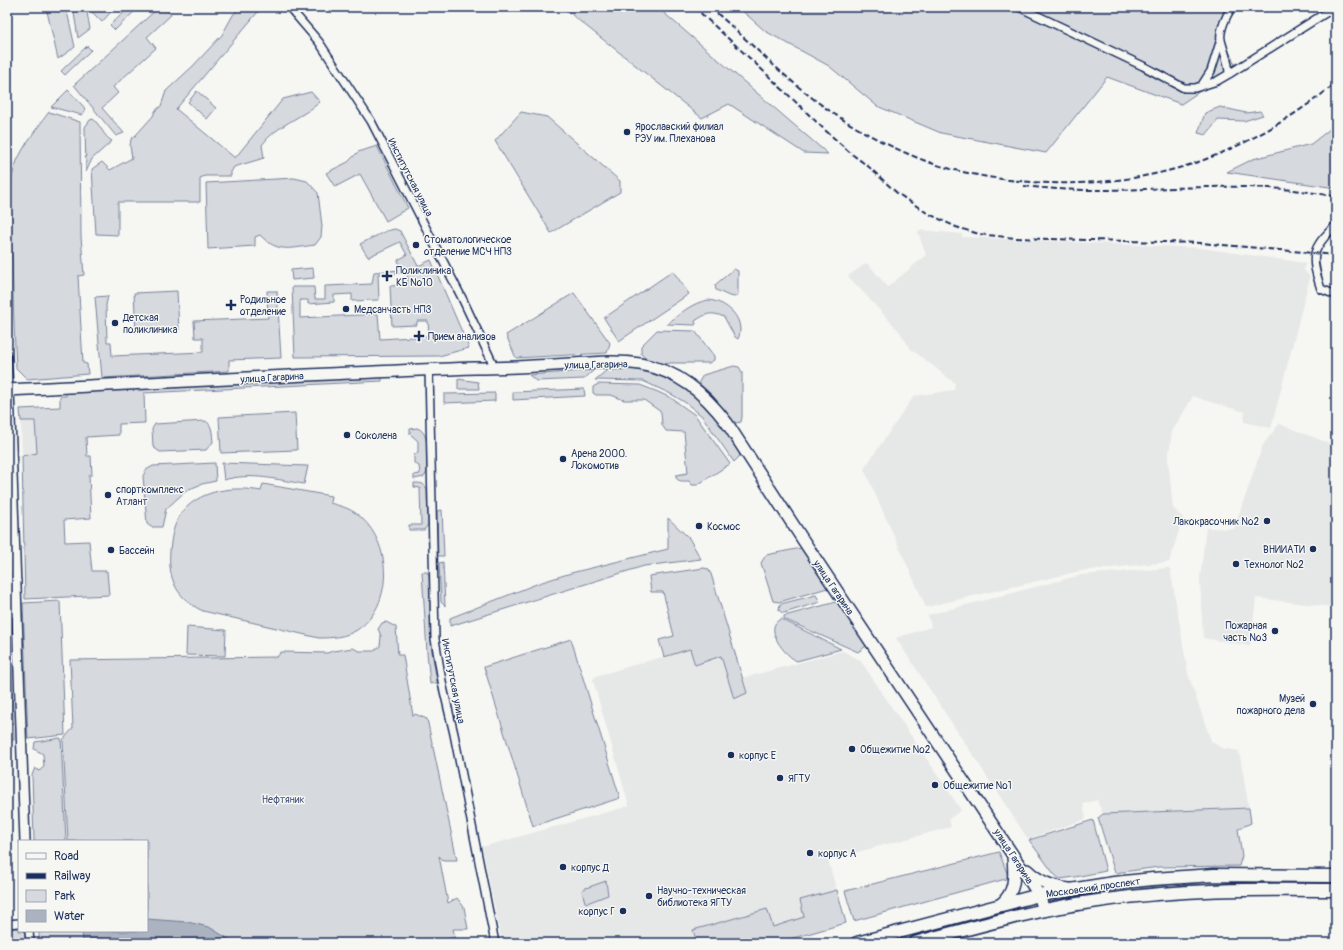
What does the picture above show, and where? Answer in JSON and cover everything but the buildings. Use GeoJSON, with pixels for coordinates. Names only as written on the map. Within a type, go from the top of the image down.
{"type":"FeatureCollection","features":[{"type":"Feature","properties":{"kind":"main road","name":"улица Гагарина"},"geometry":{"type":"LineString","coordinates":[[8,389],[616,362],[642,364],[666,372],[684,381],[699,391],[713,405],[727,423],[805,543],[1013,855],[1039,896],[1044,910]]}},
{"type":"Feature","properties":{"kind":"main road"},"geometry":{"type":"LineString","coordinates":[[1013,855],[1038,880],[1054,886],[1074,889]]}},
{"type":"Feature","properties":{"kind":"main road"},"geometry":{"type":"LineString","coordinates":[[1000,905],[1011,894],[1014,879],[1013,855]]}},
{"type":"Feature","properties":{"kind":"main road","name":"Московский проспект"},"geometry":{"type":"LineString","coordinates":[[857,943],[1000,905],[1074,889],[1134,881],[1214,875],[1336,876]]}},
{"type":"Feature","properties":{"kind":"main road","name":"Московский проспект"},"geometry":{"type":"LineString","coordinates":[[915,943],[1044,910],[1116,898],[1235,889],[1336,890]]}},
{"type":"Feature","properties":{"kind":"street","name":"Институтская улица"},"geometry":{"type":"LineString","coordinates":[[289,7],[319,42],[371,121],[462,298],[495,368]]}},
{"type":"Feature","properties":{"kind":"street"},"geometry":{"type":"LineString","coordinates":[[1019,7],[1143,66],[1184,88],[1195,88],[1217,81],[1335,7]]}},
{"type":"Feature","properties":{"kind":"street"},"geometry":{"type":"LineString","coordinates":[[1202,85],[1211,71],[1224,23],[1232,7]]}},
{"type":"Feature","properties":{"kind":"street"},"geometry":{"type":"LineString","coordinates":[[1221,38],[1229,65],[1229,74]]}},
{"type":"Feature","properties":{"kind":"street"},"geometry":{"type":"LineString","coordinates":[[1336,225],[1326,235],[1314,253],[1314,269],[1321,289],[1336,295]]}},
{"type":"Feature","properties":{"kind":"street"},"geometry":{"type":"LineString","coordinates":[[7,355],[17,581],[25,840]]}},
{"type":"Feature","properties":{"kind":"street","name":"Институтская улица"},"geometry":{"type":"LineString","coordinates":[[429,370],[435,638],[442,681],[454,734],[495,943]]}},
{"type":"Feature","properties":{"kind":"street"},"geometry":{"type":"LineString","coordinates":[[7,582],[17,581]]}},
{"type":"Feature","properties":{"kind":"street"},"geometry":{"type":"LineString","coordinates":[[7,613],[18,613]]}},
{"type":"Feature","properties":{"kind":"street"},"geometry":{"type":"LineString","coordinates":[[7,924],[18,923]]}},
{"type":"Feature","properties":{"kind":"street"},"geometry":{"type":"LineString","coordinates":[[29,932],[30,943]]}},
{"type":"Feature","properties":{"kind":"shaded area"},"geometry":{"type":"Polygon","coordinates":[[[919,230],[962,234],[962,237],[1201,248],[1305,263],[1304,270],[1310,277],[1271,428],[1244,422],[1245,412],[1193,396],[1172,432],[1168,460],[1173,508],[1183,518],[1169,562],[1080,571],[926,607],[864,469],[914,396],[954,390],[955,383],[911,349],[899,331],[848,276],[867,263],[888,287],[926,255],[918,232],[919,230]]]}},
{"type":"Feature","properties":{"kind":"shaded area"},"geometry":{"type":"Polygon","coordinates":[[[35,420],[37,454],[22,456],[21,421],[35,420]]]}},
{"type":"Feature","properties":{"kind":"shaded area"},"geometry":{"type":"Polygon","coordinates":[[[1279,424],[1336,446],[1336,564],[1332,607],[1256,598],[1250,646],[1203,638],[1200,579],[1206,528],[1234,529],[1263,445],[1279,424]]]}},
{"type":"Feature","properties":{"kind":"shaded area"},"geometry":{"type":"Polygon","coordinates":[[[1170,568],[1188,674],[1211,741],[1221,748],[1239,751],[1249,808],[1103,814],[1097,800],[1083,804],[1086,819],[1028,839],[896,638],[931,627],[928,615],[1081,575],[1170,568]]]}},
{"type":"Feature","properties":{"kind":"shaded area","name":"ЯГТУ"},"geometry":{"type":"Polygon","coordinates":[[[690,649],[721,656],[747,693],[743,678],[843,651],[860,660],[961,810],[949,819],[951,827],[828,860],[846,923],[776,943],[502,943],[482,847],[629,806],[593,680],[596,676],[690,649]]]}},
{"type":"Feature","properties":{"kind":"green space"},"geometry":{"type":"Polygon","coordinates":[[[46,7],[66,7],[75,47],[58,59],[46,7]]]}},
{"type":"Feature","properties":{"kind":"green space"},"geometry":{"type":"Polygon","coordinates":[[[73,7],[86,7],[90,29],[78,38],[73,7]]]}},
{"type":"Feature","properties":{"kind":"green space"},"geometry":{"type":"Polygon","coordinates":[[[91,7],[115,7],[102,22],[91,11],[91,7]]]}},
{"type":"Feature","properties":{"kind":"green space"},"geometry":{"type":"Polygon","coordinates":[[[130,7],[139,7],[115,30],[110,25],[130,7]]]}},
{"type":"Feature","properties":{"kind":"green space"},"geometry":{"type":"Polygon","coordinates":[[[240,7],[262,7],[176,109],[235,158],[283,99],[311,92],[320,102],[313,108],[274,132],[268,138],[262,145],[264,158],[234,167],[231,172],[231,176],[205,176],[200,178],[200,202],[118,202],[118,235],[96,234],[92,169],[102,162],[110,170],[132,158],[130,146],[131,139],[161,106],[166,91],[193,66],[222,35],[233,15],[240,7]]]}},
{"type":"Feature","properties":{"kind":"green space"},"geometry":{"type":"Polygon","coordinates":[[[562,7],[657,7],[828,154],[804,153],[729,104],[702,118],[562,7]]]}},
{"type":"Feature","properties":{"kind":"green space"},"geometry":{"type":"Polygon","coordinates":[[[738,7],[1233,7],[1221,33],[1236,67],[1181,104],[1107,77],[1046,153],[941,133],[877,106],[829,66],[765,31],[738,7]]]}},
{"type":"Feature","properties":{"kind":"green space"},"geometry":{"type":"Polygon","coordinates":[[[158,8],[166,9],[171,15],[147,37],[156,48],[113,87],[118,93],[102,108],[124,133],[116,136],[74,85],[158,8]]]}},
{"type":"Feature","properties":{"kind":"green space"},"geometry":{"type":"Polygon","coordinates":[[[87,46],[91,50],[65,75],[61,71],[87,46]]]}},
{"type":"Feature","properties":{"kind":"green space"},"geometry":{"type":"Polygon","coordinates":[[[68,90],[84,107],[85,111],[82,115],[51,107],[68,90]]]}},
{"type":"Feature","properties":{"kind":"green space"},"geometry":{"type":"Polygon","coordinates":[[[197,91],[216,108],[207,119],[188,102],[197,91]]]}},
{"type":"Feature","properties":{"kind":"green space"},"geometry":{"type":"Polygon","coordinates":[[[1220,107],[1246,113],[1260,111],[1263,115],[1244,121],[1218,120],[1206,135],[1198,133],[1205,113],[1220,107]]]}},
{"type":"Feature","properties":{"kind":"green space"},"geometry":{"type":"Polygon","coordinates":[[[49,112],[80,122],[81,236],[84,275],[78,276],[83,363],[87,364],[88,374],[27,379],[16,368],[12,260],[9,223],[10,185],[20,154],[49,112]]]}},
{"type":"Feature","properties":{"kind":"green space"},"geometry":{"type":"Polygon","coordinates":[[[521,112],[547,117],[620,181],[620,192],[551,233],[495,141],[521,112]]]}},
{"type":"Feature","properties":{"kind":"green space"},"geometry":{"type":"Polygon","coordinates":[[[93,119],[106,136],[112,141],[92,159],[86,172],[85,127],[90,120],[93,119]]]}},
{"type":"Feature","properties":{"kind":"green space"},"geometry":{"type":"Polygon","coordinates":[[[1336,122],[1336,188],[1227,172],[1253,159],[1311,144],[1330,129],[1336,122]]]}},
{"type":"Feature","properties":{"kind":"green space"},"geometry":{"type":"Polygon","coordinates":[[[377,146],[408,208],[386,221],[360,174],[335,187],[326,173],[348,162],[358,152],[377,146]]]}},
{"type":"Feature","properties":{"kind":"green space"},"geometry":{"type":"Polygon","coordinates":[[[294,178],[307,181],[318,193],[322,226],[321,237],[315,245],[292,248],[279,247],[273,245],[260,235],[255,237],[255,246],[208,249],[206,183],[294,178]]]}},
{"type":"Feature","properties":{"kind":"green space"},"geometry":{"type":"Polygon","coordinates":[[[395,229],[400,231],[418,266],[431,260],[469,348],[439,356],[295,357],[292,287],[314,287],[315,299],[325,299],[325,286],[372,284],[374,272],[401,270],[398,260],[407,255],[400,242],[368,257],[360,244],[386,231],[395,229]],[[407,273],[378,274],[379,300],[352,301],[352,294],[334,295],[334,302],[308,304],[308,300],[300,300],[300,318],[378,314],[380,339],[429,336],[428,321],[417,321],[417,325],[392,326],[390,286],[408,285],[407,273]]]}},
{"type":"Feature","properties":{"kind":"green space"},"geometry":{"type":"Polygon","coordinates":[[[313,268],[314,278],[292,280],[291,270],[313,268]]]}},
{"type":"Feature","properties":{"kind":"green space"},"geometry":{"type":"Polygon","coordinates":[[[734,269],[738,271],[738,294],[735,297],[716,290],[715,285],[734,269]]]}},
{"type":"Feature","properties":{"kind":"green space"},"geometry":{"type":"Polygon","coordinates":[[[673,271],[689,294],[619,341],[604,318],[673,271]]]}},
{"type":"Feature","properties":{"kind":"green space"},"geometry":{"type":"Polygon","coordinates":[[[177,291],[179,330],[136,332],[134,293],[177,291]]]}},
{"type":"Feature","properties":{"kind":"green space"},"geometry":{"type":"Polygon","coordinates":[[[267,291],[277,291],[281,358],[229,360],[229,371],[102,378],[95,297],[108,296],[106,305],[107,342],[111,342],[112,356],[203,352],[203,338],[195,338],[194,321],[268,318],[267,291]]]}},
{"type":"Feature","properties":{"kind":"green space"},"geometry":{"type":"Polygon","coordinates":[[[574,293],[610,343],[607,353],[516,358],[506,335],[574,293]]]}},
{"type":"Feature","properties":{"kind":"green space"},"geometry":{"type":"Polygon","coordinates":[[[708,300],[725,305],[734,313],[739,324],[740,331],[738,339],[735,337],[724,317],[715,314],[708,314],[702,317],[695,321],[695,325],[667,324],[691,306],[708,300]]]}},
{"type":"Feature","properties":{"kind":"green space"},"geometry":{"type":"Polygon","coordinates":[[[657,330],[695,331],[714,356],[714,360],[709,363],[663,364],[643,357],[641,354],[641,346],[657,330]]]}},
{"type":"Feature","properties":{"kind":"green space"},"geometry":{"type":"Polygon","coordinates":[[[734,366],[739,367],[742,372],[742,417],[741,422],[736,423],[699,382],[703,375],[734,366]]]}},
{"type":"Feature","properties":{"kind":"green space"},"geometry":{"type":"Polygon","coordinates":[[[638,369],[670,380],[698,399],[726,431],[740,452],[739,457],[734,462],[702,416],[686,403],[671,394],[643,381],[595,380],[607,370],[638,369]]]}},
{"type":"Feature","properties":{"kind":"green space"},"geometry":{"type":"Polygon","coordinates":[[[594,370],[584,379],[536,381],[529,375],[594,370]]]}},
{"type":"Feature","properties":{"kind":"green space"},"geometry":{"type":"Polygon","coordinates":[[[382,375],[382,381],[144,393],[145,423],[119,424],[119,435],[86,437],[87,456],[91,456],[92,475],[89,475],[91,518],[64,520],[65,542],[89,541],[92,571],[107,571],[109,595],[25,599],[22,456],[37,453],[35,421],[21,421],[20,409],[60,407],[60,396],[66,396],[66,393],[382,375]]]}},
{"type":"Feature","properties":{"kind":"green space"},"geometry":{"type":"Polygon","coordinates":[[[458,379],[478,382],[479,389],[458,389],[458,379]]]}},
{"type":"Feature","properties":{"kind":"green space"},"geometry":{"type":"Polygon","coordinates":[[[598,384],[640,385],[671,398],[695,415],[730,464],[697,485],[692,485],[689,481],[679,480],[676,478],[676,475],[688,473],[684,432],[666,431],[662,425],[661,412],[644,400],[624,400],[611,395],[596,395],[593,393],[593,387],[598,384]]]}},
{"type":"Feature","properties":{"kind":"green space"},"geometry":{"type":"Polygon","coordinates":[[[584,389],[585,396],[513,400],[513,392],[584,389]]]}},
{"type":"Feature","properties":{"kind":"green space"},"geometry":{"type":"Polygon","coordinates":[[[495,393],[495,401],[444,403],[444,394],[495,393]]]}},
{"type":"Feature","properties":{"kind":"green space"},"geometry":{"type":"Polygon","coordinates":[[[295,413],[297,450],[221,453],[219,417],[295,413]]]}},
{"type":"Feature","properties":{"kind":"green space"},"geometry":{"type":"Polygon","coordinates":[[[208,422],[211,427],[213,442],[206,450],[160,452],[153,447],[152,429],[155,424],[208,422]]]}},
{"type":"Feature","properties":{"kind":"green space"},"geometry":{"type":"Polygon","coordinates":[[[417,428],[424,435],[426,440],[428,453],[427,472],[424,477],[414,479],[414,475],[420,474],[419,466],[414,463],[414,455],[418,452],[418,441],[410,434],[410,429],[417,428]]]}},
{"type":"Feature","properties":{"kind":"green space"},"geometry":{"type":"Polygon","coordinates":[[[215,463],[216,481],[202,484],[187,490],[166,509],[162,527],[151,527],[147,524],[143,476],[146,470],[153,466],[215,463]]]}},
{"type":"Feature","properties":{"kind":"green space"},"geometry":{"type":"Polygon","coordinates":[[[222,463],[308,466],[304,484],[254,477],[224,480],[222,463]]]}},
{"type":"Feature","properties":{"kind":"green space"},"geometry":{"type":"Polygon","coordinates":[[[414,483],[422,484],[427,489],[428,524],[424,530],[409,530],[409,525],[421,525],[420,488],[414,487],[414,483]]]}},
{"type":"Feature","properties":{"kind":"green space"},"geometry":{"type":"Polygon","coordinates":[[[263,484],[331,496],[330,503],[352,511],[369,526],[378,540],[383,556],[383,589],[378,605],[369,619],[357,630],[339,637],[319,638],[203,611],[193,606],[179,592],[171,575],[170,554],[173,530],[184,510],[200,497],[210,493],[230,489],[261,491],[263,484]]]}},
{"type":"Feature","properties":{"kind":"green space"},"geometry":{"type":"Polygon","coordinates":[[[442,510],[444,556],[438,556],[437,511],[442,510]]]}},
{"type":"Feature","properties":{"kind":"green space"},"geometry":{"type":"Polygon","coordinates":[[[668,518],[689,538],[701,559],[644,566],[450,626],[450,618],[539,583],[571,573],[668,549],[668,518]]]}},
{"type":"Feature","properties":{"kind":"green space"},"geometry":{"type":"Polygon","coordinates":[[[801,548],[808,551],[831,587],[779,602],[773,601],[761,563],[766,555],[801,548]]]}},
{"type":"Feature","properties":{"kind":"green space"},"geometry":{"type":"Polygon","coordinates":[[[443,562],[445,606],[441,602],[439,563],[443,562]]]}},
{"type":"Feature","properties":{"kind":"green space"},"geometry":{"type":"Polygon","coordinates":[[[704,568],[708,569],[711,574],[747,693],[734,699],[721,656],[695,665],[690,649],[664,657],[659,640],[674,636],[663,592],[651,592],[649,576],[704,568]]]}},
{"type":"Feature","properties":{"kind":"green space"},"geometry":{"type":"Polygon","coordinates":[[[422,572],[427,572],[429,576],[432,652],[437,681],[437,683],[430,684],[427,652],[422,572]]]}},
{"type":"Feature","properties":{"kind":"green space"},"geometry":{"type":"Polygon","coordinates":[[[816,595],[820,602],[784,613],[779,610],[780,604],[816,595]]]}},
{"type":"Feature","properties":{"kind":"green space"},"geometry":{"type":"Polygon","coordinates":[[[60,601],[65,735],[28,739],[23,603],[60,601]]]}},
{"type":"Feature","properties":{"kind":"green space"},"geometry":{"type":"Polygon","coordinates":[[[840,601],[869,644],[858,652],[784,619],[784,616],[840,601]]]}},
{"type":"Feature","properties":{"kind":"green space"},"geometry":{"type":"Polygon","coordinates":[[[781,619],[841,649],[797,661],[782,648],[777,641],[774,628],[776,623],[781,619]]]}},
{"type":"Feature","properties":{"kind":"green space","name":"Нефтяник"},"geometry":{"type":"Polygon","coordinates":[[[386,622],[396,627],[398,655],[403,655],[413,716],[415,714],[427,719],[457,860],[443,860],[439,856],[448,903],[457,898],[464,907],[468,929],[453,929],[455,937],[443,940],[442,943],[39,943],[39,932],[148,932],[148,840],[68,840],[63,740],[73,728],[70,660],[277,657],[281,652],[327,653],[353,648],[359,651],[374,651],[380,646],[381,636],[378,629],[382,623],[386,622]]]}},
{"type":"Feature","properties":{"kind":"green space"},"geometry":{"type":"Polygon","coordinates":[[[187,627],[226,630],[225,656],[186,655],[187,627]]]}},
{"type":"Feature","properties":{"kind":"green space"},"geometry":{"type":"Polygon","coordinates":[[[571,639],[620,798],[533,826],[484,667],[571,639]]]}},
{"type":"Feature","properties":{"kind":"green space"},"geometry":{"type":"Polygon","coordinates":[[[7,685],[12,685],[14,740],[7,740],[7,685]]]}},
{"type":"Feature","properties":{"kind":"green space"},"geometry":{"type":"Polygon","coordinates":[[[61,738],[66,840],[34,840],[32,775],[35,768],[39,771],[44,767],[43,754],[34,749],[35,742],[61,738]]]}},
{"type":"Feature","properties":{"kind":"green space"},"geometry":{"type":"Polygon","coordinates":[[[1249,808],[1251,823],[1238,829],[1242,856],[1239,866],[1159,867],[1115,873],[1098,818],[1103,814],[1249,808]]]}},
{"type":"Feature","properties":{"kind":"green space"},"geometry":{"type":"Polygon","coordinates":[[[1093,820],[1106,871],[1060,879],[1054,874],[1029,840],[1093,820]]]}},
{"type":"Feature","properties":{"kind":"green space"},"geometry":{"type":"Polygon","coordinates":[[[999,852],[1009,878],[854,921],[845,891],[999,852]]]}},
{"type":"Feature","properties":{"kind":"green space"},"geometry":{"type":"Polygon","coordinates":[[[606,881],[608,895],[587,903],[585,902],[582,891],[583,889],[606,881]]]}},
{"type":"Feature","properties":{"kind":"green space"},"geometry":{"type":"Polygon","coordinates":[[[1214,881],[1336,881],[1336,884],[1235,883],[1192,885],[1115,892],[1056,902],[1054,900],[1055,898],[1115,889],[1214,881]]]}},
{"type":"Feature","properties":{"kind":"green space"},"geometry":{"type":"Polygon","coordinates":[[[837,890],[846,923],[776,943],[697,943],[693,930],[767,909],[773,927],[804,917],[800,900],[837,890]]]}},
{"type":"Feature","properties":{"kind":"green space"},"geometry":{"type":"Polygon","coordinates":[[[995,912],[996,916],[893,943],[879,943],[995,912]]]}},
{"type":"Feature","properties":{"kind":"green space"},"geometry":{"type":"Polygon","coordinates":[[[7,928],[18,928],[18,932],[25,932],[26,943],[7,943],[7,928]]]}},
{"type":"Feature","properties":{"kind":"water"},"geometry":{"type":"Polygon","coordinates":[[[148,919],[187,922],[209,927],[235,943],[83,943],[82,932],[148,932],[148,919]]]}},
{"type":"Feature","properties":{"kind":"railway"},"geometry":{"type":"LineString","coordinates":[[694,7],[826,131],[897,193],[927,213],[956,227],[979,234],[1015,238],[1201,243],[1336,255]]}},
{"type":"Feature","properties":{"kind":"railway"},"geometry":{"type":"LineString","coordinates":[[710,7],[788,78],[821,105],[850,124],[873,137],[922,160],[967,173],[1001,179],[1072,183],[1108,181],[1177,169],[1226,151],[1259,135],[1291,116],[1336,83]]}},
{"type":"Feature","properties":{"kind":"railway"},"geometry":{"type":"LineString","coordinates":[[1024,186],[1102,190],[1258,187],[1297,190],[1336,197]]}},
{"type":"Feature","properties":{"kind":"place","name":"Ярославский филиал РЭУ им. Плеханова"},"geometry":{"type":"Point","coordinates":[627,132]}},
{"type":"Feature","properties":{"kind":"place","name":"Стоматологическое отделение МСЧ НПЗ"},"geometry":{"type":"Point","coordinates":[416,245]}},
{"type":"Feature","properties":{"kind":"place","name":"Поликлиника КБ No10"},"geometry":{"type":"Point","coordinates":[387,276]}},
{"type":"Feature","properties":{"kind":"place","name":"Родильное отделение"},"geometry":{"type":"Point","coordinates":[231,305]}},
{"type":"Feature","properties":{"kind":"place","name":"Медсанчасть НПЗ"},"geometry":{"type":"Point","coordinates":[346,309]}},
{"type":"Feature","properties":{"kind":"place","name":"Детская поликлиника"},"geometry":{"type":"Point","coordinates":[115,323]}},
{"type":"Feature","properties":{"kind":"place","name":"Прием анализов"},"geometry":{"type":"Point","coordinates":[419,336]}},
{"type":"Feature","properties":{"kind":"place","name":"Соколена"},"geometry":{"type":"Point","coordinates":[347,435]}},
{"type":"Feature","properties":{"kind":"place","name":"Арена 2000. Локомотив"},"geometry":{"type":"Point","coordinates":[563,459]}},
{"type":"Feature","properties":{"kind":"place","name":"спорткомплекс Атлант"},"geometry":{"type":"Point","coordinates":[108,495]}},
{"type":"Feature","properties":{"kind":"place","name":"Лакокрасочник №2"},"geometry":{"type":"Point","coordinates":[1267,521]}},
{"type":"Feature","properties":{"kind":"place","name":"Космос"},"geometry":{"type":"Point","coordinates":[699,526]}},
{"type":"Feature","properties":{"kind":"place","name":"ВНИИАТИ"},"geometry":{"type":"Point","coordinates":[1313,549]}},
{"type":"Feature","properties":{"kind":"place","name":"Бассейн"},"geometry":{"type":"Point","coordinates":[111,550]}},
{"type":"Feature","properties":{"kind":"place","name":"Технолог №2"},"geometry":{"type":"Point","coordinates":[1236,564]}},
{"type":"Feature","properties":{"kind":"place","name":"Пожарная часть №3"},"geometry":{"type":"Point","coordinates":[1275,631]}},
{"type":"Feature","properties":{"kind":"place","name":"Музей пожарного дела"},"geometry":{"type":"Point","coordinates":[1313,704]}},
{"type":"Feature","properties":{"kind":"place","name":"Общежитие №2"},"geometry":{"type":"Point","coordinates":[852,749]}},
{"type":"Feature","properties":{"kind":"place","name":"корпус Е"},"geometry":{"type":"Point","coordinates":[731,755]}},
{"type":"Feature","properties":{"kind":"place","name":"ЯГТУ"},"geometry":{"type":"Point","coordinates":[780,778]}},
{"type":"Feature","properties":{"kind":"place","name":"Общежитие №1"},"geometry":{"type":"Point","coordinates":[935,785]}},
{"type":"Feature","properties":{"kind":"place","name":"корпус А"},"geometry":{"type":"Point","coordinates":[810,853]}},
{"type":"Feature","properties":{"kind":"place","name":"корпус Д"},"geometry":{"type":"Point","coordinates":[563,867]}},
{"type":"Feature","properties":{"kind":"place","name":"Научно-техническая библиотека ЯГТУ"},"geometry":{"type":"Point","coordinates":[649,896]}},
{"type":"Feature","properties":{"kind":"place","name":"корпус Г"},"geometry":{"type":"Point","coordinates":[623,911]}}]}
